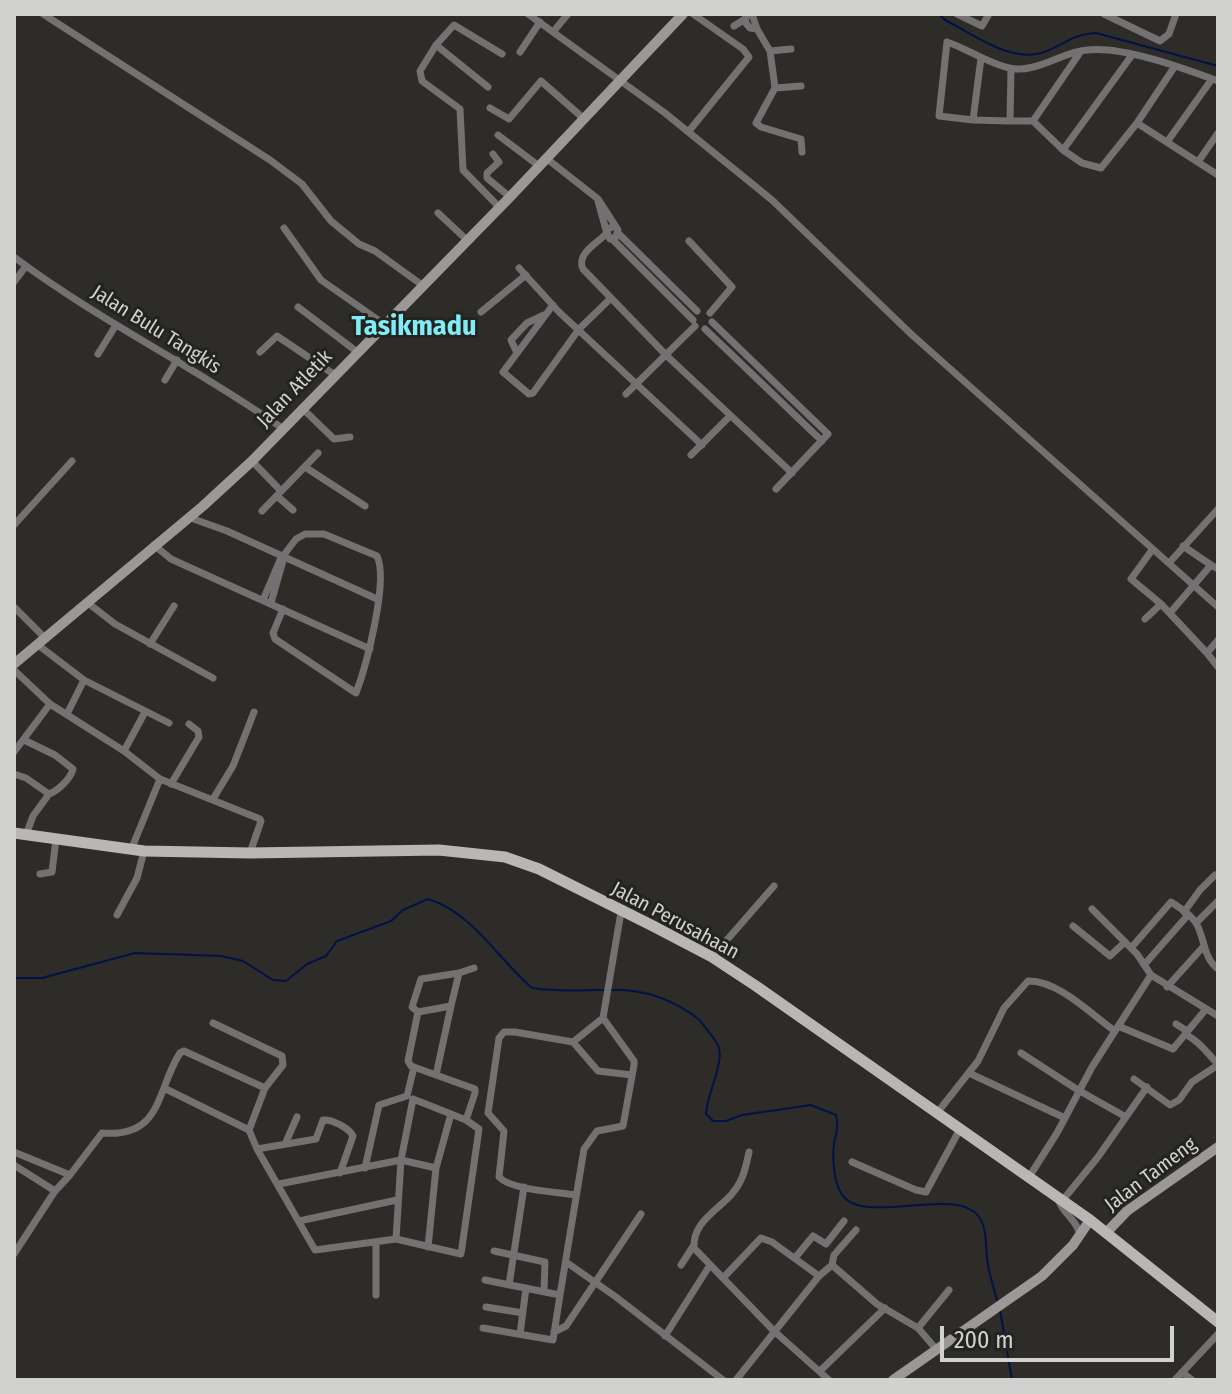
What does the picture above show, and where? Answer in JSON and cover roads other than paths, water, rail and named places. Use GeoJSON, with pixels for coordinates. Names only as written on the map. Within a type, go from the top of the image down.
{"type":"FeatureCollection","features":[{"type":"Feature","properties":{"kind":"main road","name":"Jalan Perusahaan"},"geometry":{"type":"LineString","coordinates":[[20,834],[144,851],[439,850],[505,857],[562,880],[712,957],[1090,1220],[1218,1322]]}},
{"type":"Feature","properties":{"kind":"street"},"geometry":{"type":"LineString","coordinates":[[43,14],[270,160],[309,191],[331,221],[359,244],[375,251],[422,285]]}},
{"type":"Feature","properties":{"kind":"street"},"geometry":{"type":"LineString","coordinates":[[528,14],[689,131],[782,210],[911,334],[1218,607]]}},
{"type":"Feature","properties":{"kind":"street"},"geometry":{"type":"LineString","coordinates":[[553,32],[568,14]]}},
{"type":"Feature","properties":{"kind":"street","name":"Jalan Atletik"},"geometry":{"type":"LineString","coordinates":[[14,664],[252,461],[356,351],[510,197],[683,14]]}},
{"type":"Feature","properties":{"kind":"street"},"geometry":{"type":"LineString","coordinates":[[689,131],[749,57],[743,49],[693,14]]}},
{"type":"Feature","properties":{"kind":"street"},"geometry":{"type":"LineString","coordinates":[[957,14],[982,26],[989,14]]}},
{"type":"Feature","properties":{"kind":"street"},"geometry":{"type":"LineString","coordinates":[[1104,14],[1160,41],[1169,34],[1176,14]]}},
{"type":"Feature","properties":{"kind":"street"},"geometry":{"type":"LineString","coordinates":[[734,26],[748,16],[770,51],[775,88],[756,123],[801,139],[802,152]]}},
{"type":"Feature","properties":{"kind":"street"},"geometry":{"type":"LineString","coordinates":[[520,52],[540,22]]}},
{"type":"Feature","properties":{"kind":"street"},"geometry":{"type":"LineString","coordinates":[[499,207],[463,170],[460,109],[419,76],[436,45],[454,25],[502,54]]}},
{"type":"Feature","properties":{"kind":"street"},"geometry":{"type":"LineString","coordinates":[[1167,142],[1215,80],[1175,66],[1132,55],[1082,50],[1033,67],[1011,69],[946,43],[939,116],[1033,121],[1063,150],[1082,163],[1101,168],[1137,123],[1175,66]]}},
{"type":"Feature","properties":{"kind":"street"},"geometry":{"type":"LineString","coordinates":[[436,45],[488,87]]}},
{"type":"Feature","properties":{"kind":"street"},"geometry":{"type":"LineString","coordinates":[[770,51],[791,49]]}},
{"type":"Feature","properties":{"kind":"street"},"geometry":{"type":"LineString","coordinates":[[1033,121],[1082,50]]}},
{"type":"Feature","properties":{"kind":"street"},"geometry":{"type":"LineString","coordinates":[[1063,150],[1132,55]]}},
{"type":"Feature","properties":{"kind":"street"},"geometry":{"type":"LineString","coordinates":[[973,120],[981,58]]}},
{"type":"Feature","properties":{"kind":"street"},"geometry":{"type":"LineString","coordinates":[[1010,121],[1011,69]]}},
{"type":"Feature","properties":{"kind":"street"},"geometry":{"type":"LineString","coordinates":[[490,108],[503,118],[510,119],[541,81],[583,118]]}},
{"type":"Feature","properties":{"kind":"street"},"geometry":{"type":"LineString","coordinates":[[775,88],[801,86]]}},
{"type":"Feature","properties":{"kind":"street"},"geometry":{"type":"LineString","coordinates":[[1137,123],[1218,175]]}},
{"type":"Feature","properties":{"kind":"street"},"geometry":{"type":"LineString","coordinates":[[1198,162],[1218,133]]}},
{"type":"Feature","properties":{"kind":"street"},"geometry":{"type":"LineString","coordinates":[[498,135],[598,199],[609,214],[611,233],[694,323],[705,329],[822,441]]}},
{"type":"Feature","properties":{"kind":"street"},"geometry":{"type":"LineString","coordinates":[[493,154],[499,162],[487,176],[510,197]]}},
{"type":"Feature","properties":{"kind":"street"},"geometry":{"type":"LineString","coordinates":[[438,213],[467,240]]}},
{"type":"Feature","properties":{"kind":"street"},"geometry":{"type":"LineString","coordinates":[[284,228],[321,280],[384,324]]}},
{"type":"Feature","properties":{"kind":"street"},"geometry":{"type":"LineString","coordinates":[[611,233],[582,256],[580,262],[583,269],[667,356],[792,473]]}},
{"type":"Feature","properties":{"kind":"street"},"geometry":{"type":"LineString","coordinates":[[611,233],[697,311]]}},
{"type":"Feature","properties":{"kind":"street"},"geometry":{"type":"LineString","coordinates":[[689,241],[732,287],[710,313]]}},
{"type":"Feature","properties":{"kind":"street","name":"Jalan Bulu Tangkis"},"geometry":{"type":"LineString","coordinates":[[14,257],[116,325],[177,360],[282,428]]}},
{"type":"Feature","properties":{"kind":"street"},"geometry":{"type":"LineString","coordinates":[[14,282],[26,266]]}},
{"type":"Feature","properties":{"kind":"street"},"geometry":{"type":"LineString","coordinates":[[519,268],[553,305],[702,445]]}},
{"type":"Feature","properties":{"kind":"street"},"geometry":{"type":"LineString","coordinates":[[481,312],[526,275]]}},
{"type":"Feature","properties":{"kind":"street"},"geometry":{"type":"LineString","coordinates":[[553,305],[503,373],[532,394],[579,329],[610,299]]}},
{"type":"Feature","properties":{"kind":"street"},"geometry":{"type":"LineString","coordinates":[[298,307],[356,351]]}},
{"type":"Feature","properties":{"kind":"street"},"geometry":{"type":"LineString","coordinates":[[697,311],[710,313]]}},
{"type":"Feature","properties":{"kind":"street"},"geometry":{"type":"LineString","coordinates":[[626,394],[667,356],[694,323],[697,311]]}},
{"type":"Feature","properties":{"kind":"street"},"geometry":{"type":"LineString","coordinates":[[710,313],[712,322],[828,434],[776,489]]}},
{"type":"Feature","properties":{"kind":"street"},"geometry":{"type":"LineString","coordinates":[[517,353],[511,340],[527,323],[546,314]]}},
{"type":"Feature","properties":{"kind":"street"},"geometry":{"type":"LineString","coordinates":[[705,329],[712,322]]}},
{"type":"Feature","properties":{"kind":"street"},"geometry":{"type":"LineString","coordinates":[[98,354],[116,325]]}},
{"type":"Feature","properties":{"kind":"street"},"geometry":{"type":"LineString","coordinates":[[260,352],[277,336],[335,375]]}},
{"type":"Feature","properties":{"kind":"street"},"geometry":{"type":"LineString","coordinates":[[165,380],[177,360]]}},
{"type":"Feature","properties":{"kind":"street"},"geometry":{"type":"LineString","coordinates":[[762,384],[769,377]]}},
{"type":"Feature","properties":{"kind":"street"},"geometry":{"type":"LineString","coordinates":[[302,408],[334,439],[350,437]]}},
{"type":"Feature","properties":{"kind":"street"},"geometry":{"type":"LineString","coordinates":[[691,455],[730,416]]}},
{"type":"Feature","properties":{"kind":"street"},"geometry":{"type":"LineString","coordinates":[[262,511],[318,453]]}},
{"type":"Feature","properties":{"kind":"street"},"geometry":{"type":"LineString","coordinates":[[14,525],[72,461]]}},
{"type":"Feature","properties":{"kind":"street"},"geometry":{"type":"LineString","coordinates":[[252,461],[293,510]]}},
{"type":"Feature","properties":{"kind":"street"},"geometry":{"type":"LineString","coordinates":[[305,467],[365,506]]}},
{"type":"Feature","properties":{"kind":"street"},"geometry":{"type":"LineString","coordinates":[[1169,563],[1218,509]]}},
{"type":"Feature","properties":{"kind":"street"},"geometry":{"type":"LineString","coordinates":[[188,517],[227,531],[377,599]]}},
{"type":"Feature","properties":{"kind":"street"},"geometry":{"type":"LineString","coordinates":[[267,602],[275,569],[296,539],[313,532],[374,554],[380,564],[377,599],[370,649],[356,692],[353,693],[274,638],[273,632],[283,609]]}},
{"type":"Feature","properties":{"kind":"street"},"geometry":{"type":"LineString","coordinates":[[154,545],[171,559],[370,649]]}},
{"type":"Feature","properties":{"kind":"street"},"geometry":{"type":"LineString","coordinates":[[1170,613],[1193,585],[1215,567],[1183,546]]}},
{"type":"Feature","properties":{"kind":"street"},"geometry":{"type":"LineString","coordinates":[[1152,550],[1130,577],[1170,613],[1218,667]]}},
{"type":"Feature","properties":{"kind":"street"},"geometry":{"type":"LineString","coordinates":[[88,603],[100,615],[213,678]]}},
{"type":"Feature","properties":{"kind":"street"},"geometry":{"type":"LineString","coordinates":[[1145,619],[1161,604]]}},
{"type":"Feature","properties":{"kind":"street"},"geometry":{"type":"LineString","coordinates":[[150,644],[174,606]]}},
{"type":"Feature","properties":{"kind":"street"},"geometry":{"type":"LineString","coordinates":[[14,607],[42,642],[84,680],[169,723]]}},
{"type":"Feature","properties":{"kind":"street"},"geometry":{"type":"LineString","coordinates":[[1207,653],[1218,640]]}},
{"type":"Feature","properties":{"kind":"street"},"geometry":{"type":"LineString","coordinates":[[14,670],[50,704],[124,751],[160,779],[261,819],[250,853]]}},
{"type":"Feature","properties":{"kind":"street"},"geometry":{"type":"LineString","coordinates":[[67,714],[84,680]]}},
{"type":"Feature","properties":{"kind":"street"},"geometry":{"type":"LineString","coordinates":[[14,752],[19,739],[50,704]]}},
{"type":"Feature","properties":{"kind":"street"},"geometry":{"type":"LineString","coordinates":[[124,751],[145,712]]}},
{"type":"Feature","properties":{"kind":"street"},"geometry":{"type":"LineString","coordinates":[[213,799],[233,766],[254,712]]}},
{"type":"Feature","properties":{"kind":"street"},"geometry":{"type":"LineString","coordinates":[[171,784],[198,739],[198,731],[189,724]]}},
{"type":"Feature","properties":{"kind":"street"},"geometry":{"type":"LineString","coordinates":[[19,739],[55,755],[73,769],[72,774],[35,811],[20,834]]}},
{"type":"Feature","properties":{"kind":"street"},"geometry":{"type":"LineString","coordinates":[[14,774],[26,778],[49,794]]}},
{"type":"Feature","properties":{"kind":"street"},"geometry":{"type":"LineString","coordinates":[[131,850],[160,779]]}},
{"type":"Feature","properties":{"kind":"street"},"geometry":{"type":"LineString","coordinates":[[40,874],[52,872],[56,839]]}},
{"type":"Feature","properties":{"kind":"street"},"geometry":{"type":"LineString","coordinates":[[117,915],[137,878],[144,851]]}},
{"type":"Feature","properties":{"kind":"street"},"geometry":{"type":"LineString","coordinates":[[1144,965],[1186,913],[1200,890],[1215,875]]}},
{"type":"Feature","properties":{"kind":"street"},"geometry":{"type":"LineString","coordinates":[[712,957],[774,886]]}},
{"type":"Feature","properties":{"kind":"street"},"geometry":{"type":"LineString","coordinates":[[1196,923],[1218,901]]}},
{"type":"Feature","properties":{"kind":"street"},"geometry":{"type":"LineString","coordinates":[[1073,926],[1110,956],[1128,945],[1169,903],[1173,903],[1196,923],[1203,947],[1213,966],[1218,969]]}},
{"type":"Feature","properties":{"kind":"street"},"geometry":{"type":"LineString","coordinates":[[1092,909],[1128,945],[1151,975],[1218,1016]]}},
{"type":"Feature","properties":{"kind":"street"},"geometry":{"type":"LineString","coordinates":[[573,1042],[603,1018],[621,912]]}},
{"type":"Feature","properties":{"kind":"street"},"geometry":{"type":"LineString","coordinates":[[1167,987],[1203,947]]}},
{"type":"Feature","properties":{"kind":"street"},"geometry":{"type":"LineString","coordinates":[[418,1012],[412,1003],[421,979],[474,968]]}},
{"type":"Feature","properties":{"kind":"street"},"geometry":{"type":"LineString","coordinates":[[436,1075],[459,973]]}},
{"type":"Feature","properties":{"kind":"street"},"geometry":{"type":"LineString","coordinates":[[1029,1177],[1065,1118],[1078,1090],[1151,975]]}},
{"type":"Feature","properties":{"kind":"street"},"geometry":{"type":"LineString","coordinates":[[937,1113],[978,1061],[1004,1008],[1028,981],[1035,981],[1070,997],[1117,1029],[1173,1049],[1206,1009]]}},
{"type":"Feature","properties":{"kind":"street"},"geometry":{"type":"LineString","coordinates":[[418,1012],[451,1006]]}},
{"type":"Feature","properties":{"kind":"street"},"geometry":{"type":"LineString","coordinates":[[418,1012],[408,1061],[414,1067],[475,1089],[466,1120]]}},
{"type":"Feature","properties":{"kind":"street"},"geometry":{"type":"LineString","coordinates":[[483,1328],[553,1340],[581,1158],[587,1141],[597,1131],[621,1128],[624,1124],[632,1075],[634,1061],[603,1018]]}},
{"type":"Feature","properties":{"kind":"street"},"geometry":{"type":"LineString","coordinates":[[213,1023],[282,1056],[283,1065],[265,1088],[249,1130]]}},
{"type":"Feature","properties":{"kind":"street"},"geometry":{"type":"LineString","coordinates":[[1134,1079],[1165,1104],[1173,1105],[1192,1082],[1218,1064],[1204,1051],[1201,1043],[1176,1024]]}},
{"type":"Feature","properties":{"kind":"street"},"geometry":{"type":"LineString","coordinates":[[575,1195],[524,1187],[503,1182],[499,1177],[504,1131],[488,1113],[499,1038],[504,1032],[515,1032],[573,1042],[598,1071],[632,1075]]}},
{"type":"Feature","properties":{"kind":"street"},"geometry":{"type":"LineString","coordinates":[[14,1254],[55,1191],[102,1133],[132,1132],[158,1104],[178,1055],[184,1051],[265,1088]]}},
{"type":"Feature","properties":{"kind":"street"},"geometry":{"type":"LineString","coordinates":[[1021,1053],[1126,1117]]}},
{"type":"Feature","properties":{"kind":"street"},"geometry":{"type":"LineString","coordinates":[[396,1239],[401,1160],[414,1067]]}},
{"type":"Feature","properties":{"kind":"street"},"geometry":{"type":"LineString","coordinates":[[969,1073],[1065,1118]]}},
{"type":"Feature","properties":{"kind":"street"},"geometry":{"type":"LineString","coordinates":[[1080,1235],[1079,1226],[1061,1208],[1060,1199],[1106,1146],[1147,1087]]}},
{"type":"Feature","properties":{"kind":"street"},"geometry":{"type":"LineString","coordinates":[[166,1089],[249,1130],[315,1250],[396,1239],[456,1254],[463,1250],[479,1129],[466,1120],[410,1098],[379,1105],[365,1168]]}},
{"type":"Feature","properties":{"kind":"street"},"geometry":{"type":"LineString","coordinates":[[428,1247],[436,1168],[451,1114]]}},
{"type":"Feature","properties":{"kind":"street"},"geometry":{"type":"LineString","coordinates":[[286,1142],[297,1117]]}},
{"type":"Feature","properties":{"kind":"street"},"geometry":{"type":"LineString","coordinates":[[257,1149],[316,1139],[326,1119],[351,1132],[353,1142],[340,1173]]}},
{"type":"Feature","properties":{"kind":"street"},"geometry":{"type":"LineString","coordinates":[[852,1162],[916,1190],[928,1190],[960,1129]]}},
{"type":"Feature","properties":{"kind":"street","name":"Jalan Tameng"},"geometry":{"type":"LineString","coordinates":[[1106,1233],[1127,1211],[1218,1147]]}},
{"type":"Feature","properties":{"kind":"street"},"geometry":{"type":"LineString","coordinates":[[14,1152],[70,1175]]}},
{"type":"Feature","properties":{"kind":"street"},"geometry":{"type":"LineString","coordinates":[[681,1265],[705,1219],[740,1184],[749,1152]]}},
{"type":"Feature","properties":{"kind":"street"},"geometry":{"type":"LineString","coordinates":[[279,1184],[401,1160],[436,1168]]}},
{"type":"Feature","properties":{"kind":"street"},"geometry":{"type":"LineString","coordinates":[[14,1165],[55,1191]]}},
{"type":"Feature","properties":{"kind":"street"},"geometry":{"type":"LineString","coordinates":[[43,1183],[54,1168]]}},
{"type":"Feature","properties":{"kind":"street"},"geometry":{"type":"LineString","coordinates":[[509,1285],[524,1187]]}},
{"type":"Feature","properties":{"kind":"street"},"geometry":{"type":"LineString","coordinates":[[299,1221],[397,1200]]}},
{"type":"Feature","properties":{"kind":"street"},"geometry":{"type":"LineString","coordinates":[[554,1332],[566,1326],[641,1214]]}},
{"type":"Feature","properties":{"kind":"street"},"geometry":{"type":"LineString","coordinates":[[893,1380],[1042,1276],[1090,1220]]}},
{"type":"Feature","properties":{"kind":"street"},"geometry":{"type":"LineString","coordinates":[[795,1258],[812,1236],[826,1244],[844,1221]]}},
{"type":"Feature","properties":{"kind":"street"},"geometry":{"type":"LineString","coordinates":[[736,1380],[819,1276],[832,1265],[834,1255],[856,1230]]}},
{"type":"Feature","properties":{"kind":"street"},"geometry":{"type":"LineString","coordinates":[[723,1278],[761,1238],[772,1242],[819,1276]]}},
{"type":"Feature","properties":{"kind":"street"},"geometry":{"type":"LineString","coordinates":[[376,1242],[376,1295]]}},
{"type":"Feature","properties":{"kind":"street"},"geometry":{"type":"LineString","coordinates":[[694,1245],[698,1253],[774,1331],[829,1380]]}},
{"type":"Feature","properties":{"kind":"street"},"geometry":{"type":"LineString","coordinates":[[494,1251],[545,1262],[544,1291]]}},
{"type":"Feature","properties":{"kind":"street"},"geometry":{"type":"LineString","coordinates":[[566,1262],[665,1336],[713,1377],[723,1380]]}},
{"type":"Feature","properties":{"kind":"street"},"geometry":{"type":"LineString","coordinates":[[665,1336],[710,1265]]}},
{"type":"Feature","properties":{"kind":"street"},"geometry":{"type":"LineString","coordinates":[[832,1265],[866,1295],[918,1328],[936,1349]]}},
{"type":"Feature","properties":{"kind":"street"},"geometry":{"type":"LineString","coordinates":[[485,1280],[560,1295]]}},
{"type":"Feature","properties":{"kind":"street"},"geometry":{"type":"LineString","coordinates":[[520,1334],[526,1288]]}},
{"type":"Feature","properties":{"kind":"street"},"geometry":{"type":"LineString","coordinates":[[918,1328],[949,1290]]}},
{"type":"Feature","properties":{"kind":"street"},"geometry":{"type":"LineString","coordinates":[[486,1307],[523,1313]]}},
{"type":"Feature","properties":{"kind":"street"},"geometry":{"type":"LineString","coordinates":[[820,1371],[885,1308]]}},
{"type":"Feature","properties":{"kind":"street"},"geometry":{"type":"LineString","coordinates":[[1175,1380],[1218,1334]]}},
{"type":"Feature","properties":{"kind":"street"},"geometry":{"type":"LineString","coordinates":[[1182,1372],[1192,1380]]}},
{"type":"Feature","properties":{"kind":"waterway"},"geometry":{"type":"LineString","coordinates":[[939,14],[980,39],[1019,54],[1044,52],[1074,38],[1096,33],[1218,66]]}},
{"type":"Feature","properties":{"kind":"waterway"},"geometry":{"type":"LineString","coordinates":[[14,978],[42,978],[135,953],[221,956],[243,961],[273,980],[286,981],[307,964],[326,956],[337,941],[391,921],[403,910],[428,899],[444,905],[471,925],[532,988],[644,993],[695,1016],[719,1048],[719,1063],[706,1114],[713,1121],[811,1105],[836,1115],[833,1162],[841,1193],[851,1203],[867,1207],[950,1204],[967,1208],[979,1217],[984,1227],[988,1265],[997,1300]]}},
{"type":"Feature","properties":{"kind":"waterway"},"geometry":{"type":"LineString","coordinates":[[1000,1310],[1012,1380]]}},
{"type":"Feature","properties":{"kind":"district","name":"Tasikmadu"},"geometry":{"type":"Point","coordinates":[414,327]}}]}
